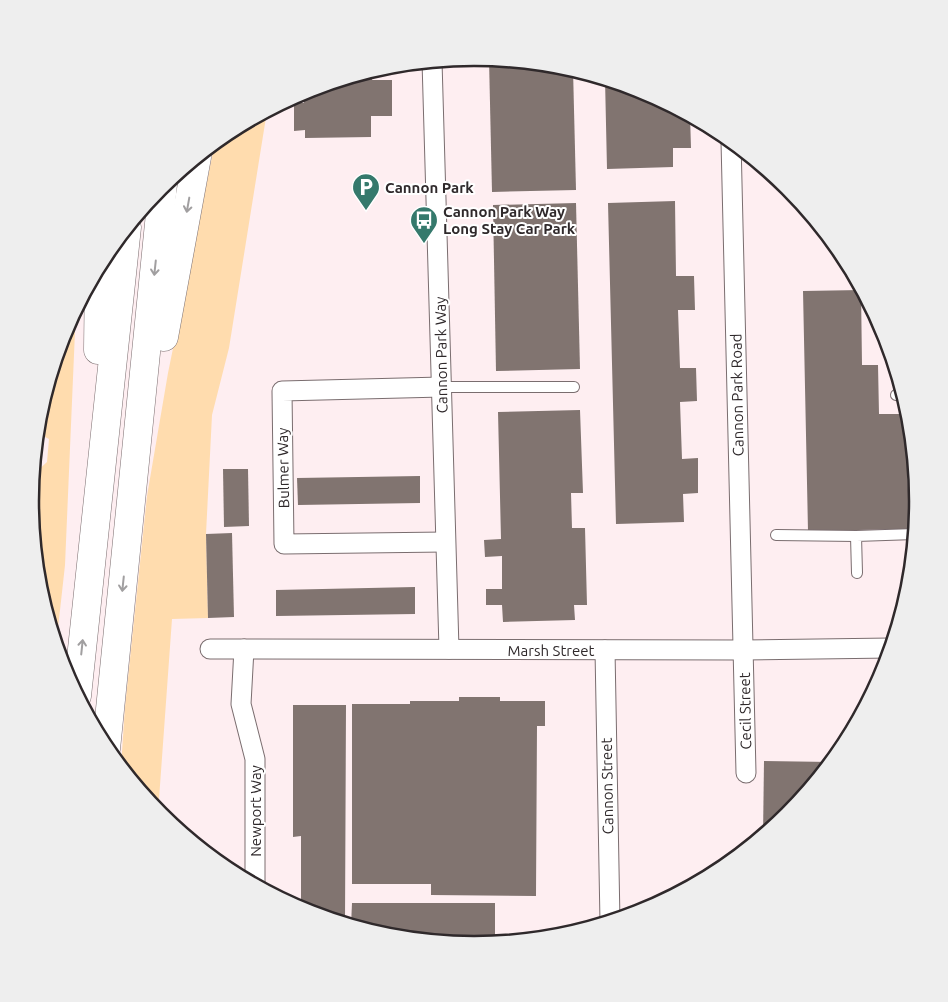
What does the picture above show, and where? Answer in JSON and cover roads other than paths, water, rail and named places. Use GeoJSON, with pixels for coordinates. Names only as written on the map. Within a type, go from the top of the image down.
{"type":"FeatureCollection","features":[{"type":"Feature","properties":{"kind":"highway"},"geometry":{"type":"LineString","coordinates":[[128,535],[195,167]]}},
{"type":"Feature","properties":{"kind":"highway"},"geometry":{"type":"LineString","coordinates":[[107,736],[162,198]]}},
{"type":"Feature","properties":{"kind":"highway"},"geometry":{"type":"LineString","coordinates":[[78,682],[126,241]]}},
{"type":"Feature","properties":{"kind":"highway"},"geometry":{"type":"LineString","coordinates":[[94,532],[100,279]]}},
{"type":"Feature","properties":{"kind":"street","name":"Cannon Park Way"},"geometry":{"type":"LineString","coordinates":[[432,68],[449,650]]}},
{"type":"Feature","properties":{"kind":"street","name":"Cannon Park Road"},"geometry":{"type":"LineString","coordinates":[[731,150],[743,650]]}},
{"type":"Feature","properties":{"kind":"street","name":"Bulmer Way"},"geometry":{"type":"LineString","coordinates":[[442,387],[282,391],[284,544],[445,542]]}},
{"type":"Feature","properties":{"kind":"street","name":"Marsh Street"},"geometry":{"type":"LineString","coordinates":[[210,649],[743,650],[883,648]]}},
{"type":"Feature","properties":{"kind":"street","name":"Newport Way"},"geometry":{"type":"LineString","coordinates":[[244,649],[241,704],[255,759],[255,877]]}},
{"type":"Feature","properties":{"kind":"street","name":"Cannon Street"},"geometry":{"type":"LineString","coordinates":[[605,650],[610,914]]}},
{"type":"Feature","properties":{"kind":"street","name":"Cecil Street"},"geometry":{"type":"LineString","coordinates":[[743,650],[746,773]]}},
{"type":"Feature","properties":{"kind":"lane"},"geometry":{"type":"LineString","coordinates":[[442,387],[574,387]]}},
{"type":"Feature","properties":{"kind":"lane"},"geometry":{"type":"LineString","coordinates":[[776,535],[908,534]]}},
{"type":"Feature","properties":{"kind":"lane"},"geometry":{"type":"LineString","coordinates":[[856,536],[857,573]]}},
{"type":"Feature","properties":{"kind":"place","name":"Cannon Park"},"geometry":{"type":"Point","coordinates":[366,211]}},
{"type":"Feature","properties":{"kind":"place","name":"Cannon Park Way Long Stay Car Park"},"geometry":{"type":"Point","coordinates":[424,244]}}]}
